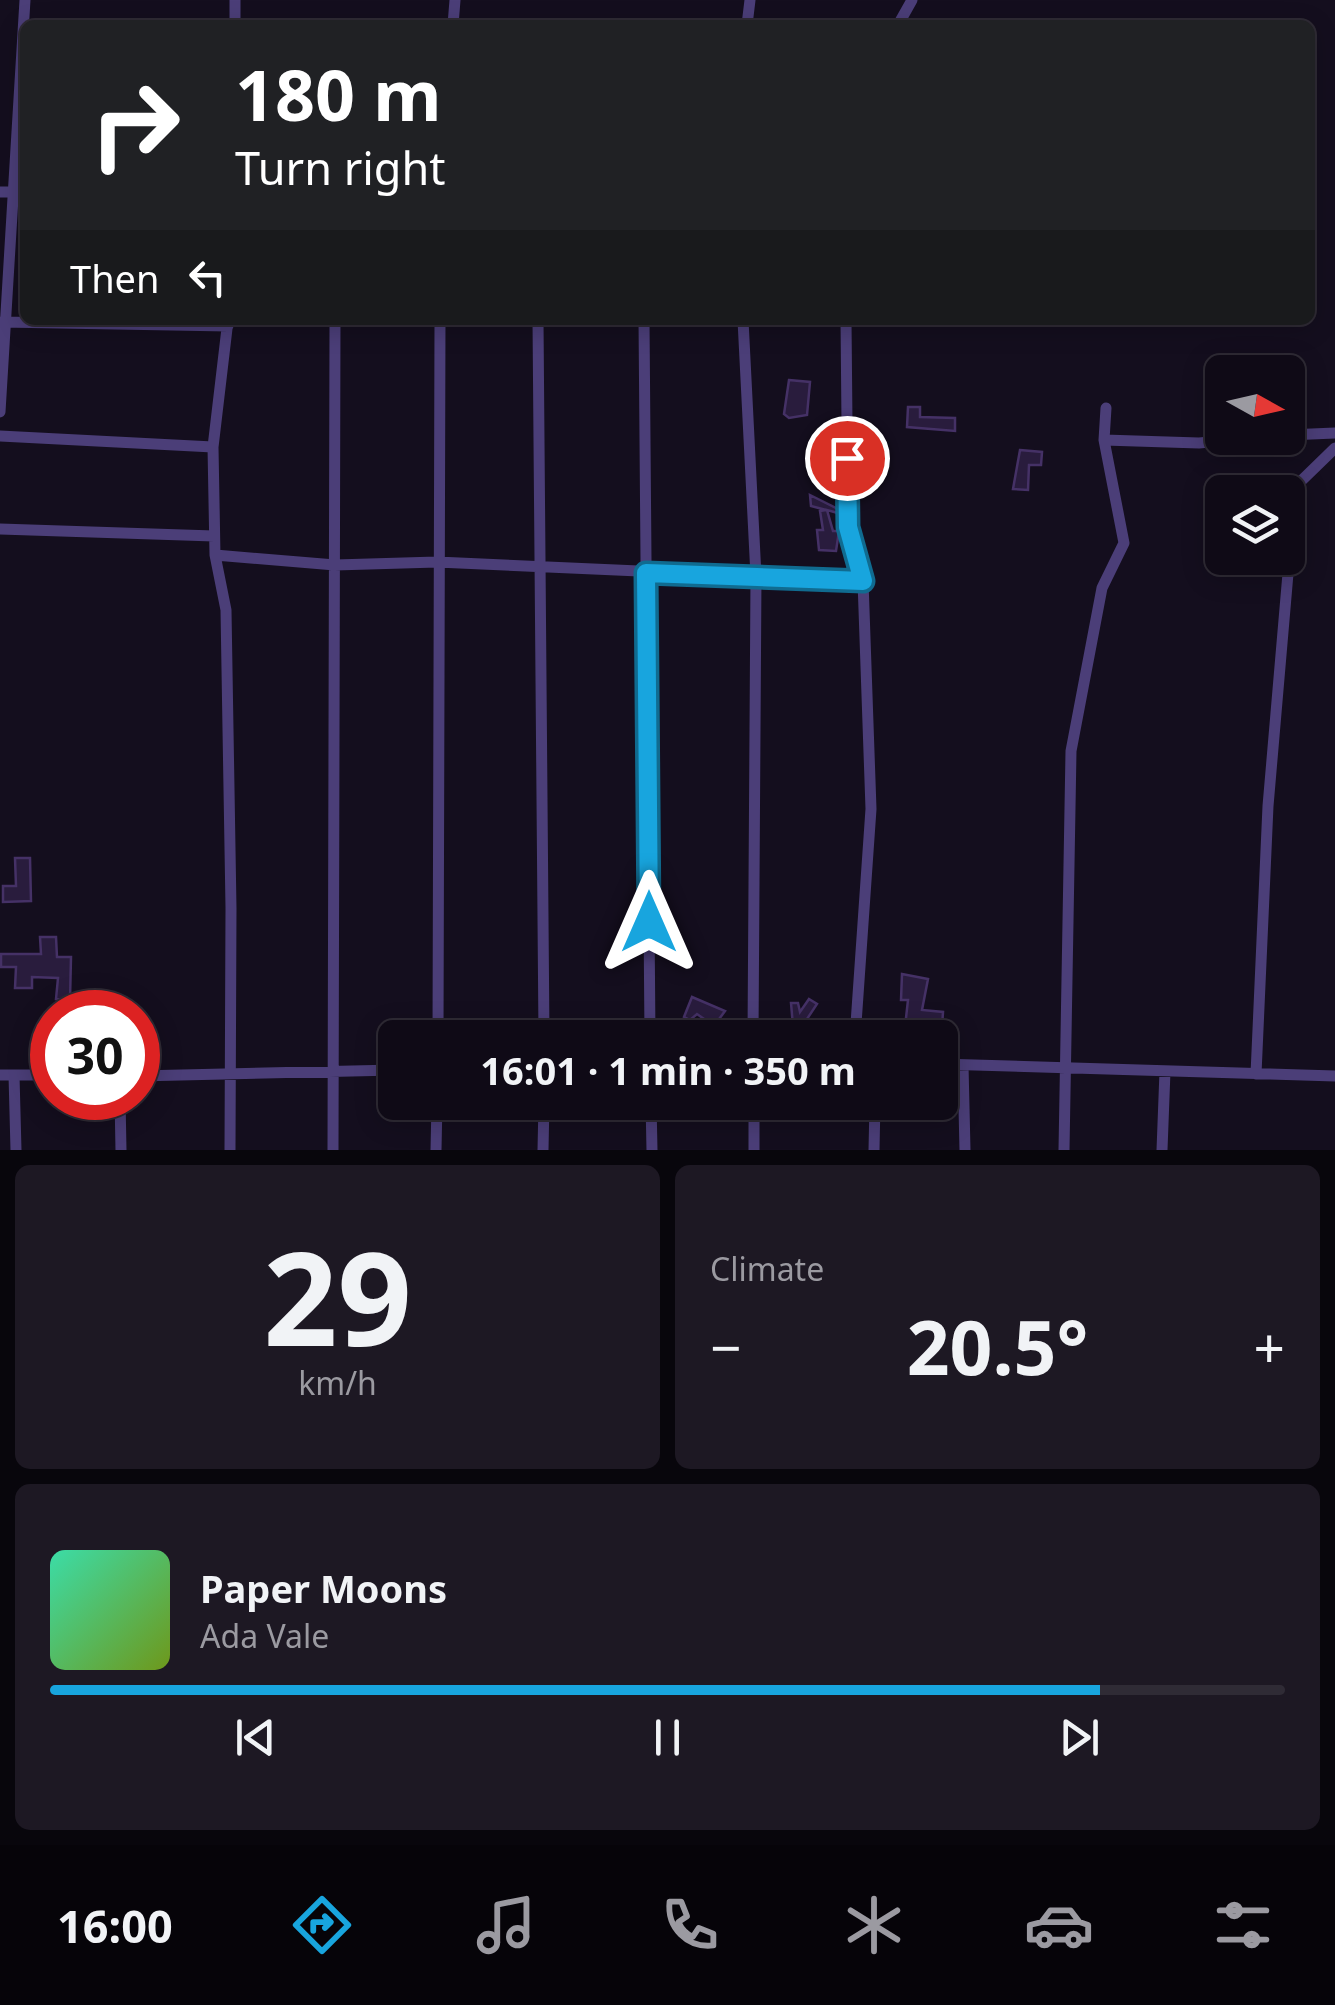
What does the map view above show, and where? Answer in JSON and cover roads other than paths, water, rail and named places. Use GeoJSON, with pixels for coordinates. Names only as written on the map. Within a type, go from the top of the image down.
{"type":"FeatureCollection","features":[{"type":"Feature","properties":{"kind":"street"},"geometry":{"type":"LineString","coordinates":[[0,412],[3,322],[20,199]]}},
{"type":"Feature","properties":{"kind":"street"},"geometry":{"type":"LineString","coordinates":[[228,325],[212,447],[215,555],[226,610],[232,908],[227,1076],[230,1150]]}},
{"type":"Feature","properties":{"kind":"street"},"geometry":{"type":"LineString","coordinates":[[333,1150],[335,325]]}},
{"type":"Feature","properties":{"kind":"street"},"geometry":{"type":"LineString","coordinates":[[438,1020],[440,325]]}},
{"type":"Feature","properties":{"kind":"street"},"geometry":{"type":"LineString","coordinates":[[538,325],[544,1020]]}},
{"type":"Feature","properties":{"kind":"street"},"geometry":{"type":"LineString","coordinates":[[644,325],[650,1020]]}},
{"type":"Feature","properties":{"kind":"street"},"geometry":{"type":"LineString","coordinates":[[743,325],[756,576],[753,1020]]}},
{"type":"Feature","properties":{"kind":"street"},"geometry":{"type":"LineString","coordinates":[[846,325],[848,527],[863,581],[871,809],[856,1020]]}},
{"type":"Feature","properties":{"kind":"street"},"geometry":{"type":"LineString","coordinates":[[1064,1150],[1072,751],[1102,588],[1124,543],[1104,440],[1106,408]]}},
{"type":"Feature","properties":{"kind":"street"},"geometry":{"type":"LineString","coordinates":[[1305,434],[1335,433]]}},
{"type":"Feature","properties":{"kind":"street"},"geometry":{"type":"LineString","coordinates":[[0,436],[212,447]]}},
{"type":"Feature","properties":{"kind":"street"},"geometry":{"type":"LineString","coordinates":[[1104,440],[1205,442]]}},
{"type":"Feature","properties":{"kind":"street"},"geometry":{"type":"LineString","coordinates":[[1256,1074],[1268,806],[1294,513],[1298,484],[1335,448]]}},
{"type":"Feature","properties":{"kind":"street"},"geometry":{"type":"LineString","coordinates":[[0,529],[214,536]]}},
{"type":"Feature","properties":{"kind":"street"},"geometry":{"type":"LineString","coordinates":[[215,555],[334,566],[437,562],[863,581]]}},
{"type":"Feature","properties":{"kind":"street"},"geometry":{"type":"LineString","coordinates":[[958,1064],[1335,1076]]}},
{"type":"Feature","properties":{"kind":"street"},"geometry":{"type":"LineString","coordinates":[[963,1064],[966,1150]]}},
{"type":"Feature","properties":{"kind":"street"},"geometry":{"type":"LineString","coordinates":[[160,1076],[378,1071]]}},
{"type":"Feature","properties":{"kind":"street"},"geometry":{"type":"LineString","coordinates":[[1162,1150],[1165,1071]]}},
{"type":"Feature","properties":{"kind":"street"},"geometry":{"type":"LineString","coordinates":[[0,1075],[30,1075]]}},
{"type":"Feature","properties":{"kind":"street"},"geometry":{"type":"LineString","coordinates":[[14,1075],[16,1150]]}},
{"type":"Feature","properties":{"kind":"street"},"geometry":{"type":"LineString","coordinates":[[120,1120],[121,1150]]}},
{"type":"Feature","properties":{"kind":"street"},"geometry":{"type":"LineString","coordinates":[[436,1150],[437,1120]]}},
{"type":"Feature","properties":{"kind":"street"},"geometry":{"type":"LineString","coordinates":[[542,1150],[543,1120]]}},
{"type":"Feature","properties":{"kind":"street"},"geometry":{"type":"LineString","coordinates":[[651,1120],[652,1150]]}},
{"type":"Feature","properties":{"kind":"street"},"geometry":{"type":"LineString","coordinates":[[754,1120],[754,1150]]}},
{"type":"Feature","properties":{"kind":"street"},"geometry":{"type":"LineString","coordinates":[[874,1150],[875,1120]]}}]}
